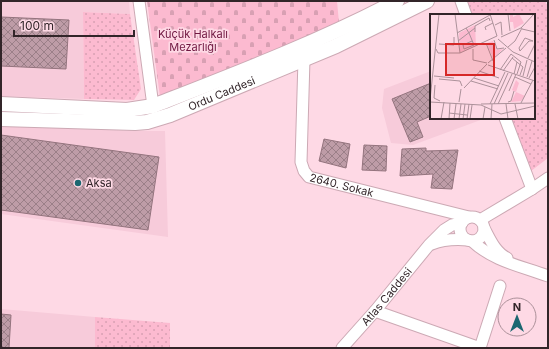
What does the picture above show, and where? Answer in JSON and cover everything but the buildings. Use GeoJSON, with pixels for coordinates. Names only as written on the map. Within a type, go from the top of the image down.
{"type":"FeatureCollection","features":[{"type":"Feature","properties":{"kind":"main road","name":"Ordu Caddesi"},"geometry":{"type":"LineString","coordinates":[[1,104],[127,110],[153,106],[309,42],[369,16],[397,1]]}},
{"type":"Feature","properties":{"kind":"main road","name":"Ordu Caddesi"},"geometry":{"type":"LineString","coordinates":[[1,119],[125,123],[147,122],[170,115],[304,59],[368,31],[427,1]]}},
{"type":"Feature","properties":{"kind":"street"},"geometry":{"type":"LineString","coordinates":[[139,1],[153,106]]}},
{"type":"Feature","properties":{"kind":"street"},"geometry":{"type":"LineString","coordinates":[[461,1],[466,14]]}},
{"type":"Feature","properties":{"kind":"street","name":"2640. Sokak"},"geometry":{"type":"LineString","coordinates":[[304,59],[300,162],[304,171],[309,176],[465,220]]}},
{"type":"Feature","properties":{"kind":"street"},"geometry":{"type":"LineString","coordinates":[[505,119],[532,189]]}},
{"type":"Feature","properties":{"kind":"street"},"geometry":{"type":"LineString","coordinates":[[482,224],[548,178]]}},
{"type":"Feature","properties":{"kind":"street"},"geometry":{"type":"LineString","coordinates":[[529,269],[501,255],[482,224],[475,217],[465,220],[460,231],[464,238],[470,240],[487,253],[500,260],[548,276]]}},
{"type":"Feature","properties":{"kind":"street","name":"Atlas Caddesi"},"geometry":{"type":"LineString","coordinates":[[342,348],[375,311],[429,245],[444,230],[465,220]]}},
{"type":"Feature","properties":{"kind":"street"},"geometry":{"type":"LineString","coordinates":[[429,245],[441,240],[470,240],[479,238],[482,235],[482,224]]}},
{"type":"Feature","properties":{"kind":"street"},"geometry":{"type":"LineString","coordinates":[[375,311],[480,348],[500,286]]}},
{"type":"Feature","properties":{"kind":"shaded area"},"geometry":{"type":"Polygon","coordinates":[[[1,1],[129,1],[130,14],[83,12],[84,99],[1,96],[1,1]]]}},
{"type":"Feature","properties":{"kind":"shaded area"},"geometry":{"type":"Polygon","coordinates":[[[430,71],[430,119],[483,119],[413,145],[391,143],[382,108],[384,89],[430,71]]]}},
{"type":"Feature","properties":{"kind":"shaded area","name":"Aksa"},"geometry":{"type":"Polygon","coordinates":[[[1,123],[132,131],[165,131],[168,237],[1,214],[1,123]]]}},
{"type":"Feature","properties":{"kind":"shaded area"},"geometry":{"type":"Polygon","coordinates":[[[1,309],[95,317],[95,348],[1,348],[1,309]]]}},
{"type":"Feature","properties":{"kind":"green space","name":"Küçük Halkalı Mezarlığı"},"geometry":{"type":"Polygon","coordinates":[[[147,1],[337,1],[339,23],[160,97],[147,1]]]}},
{"type":"Feature","properties":{"kind":"green space"},"geometry":{"type":"Polygon","coordinates":[[[465,1],[545,1],[546,4],[548,4],[548,158],[531,171],[510,119],[535,119],[535,14],[471,14],[465,1]]]}},
{"type":"Feature","properties":{"kind":"green space"},"geometry":{"type":"Polygon","coordinates":[[[83,12],[130,14],[141,89],[134,100],[84,99],[83,12]]]}},
{"type":"Feature","properties":{"kind":"green space"},"geometry":{"type":"Polygon","coordinates":[[[95,317],[170,323],[170,348],[95,348],[95,317]]]}},
{"type":"Feature","properties":{"kind":"place","name":"Aksa"},"geometry":{"type":"Point","coordinates":[78,183]}}]}
